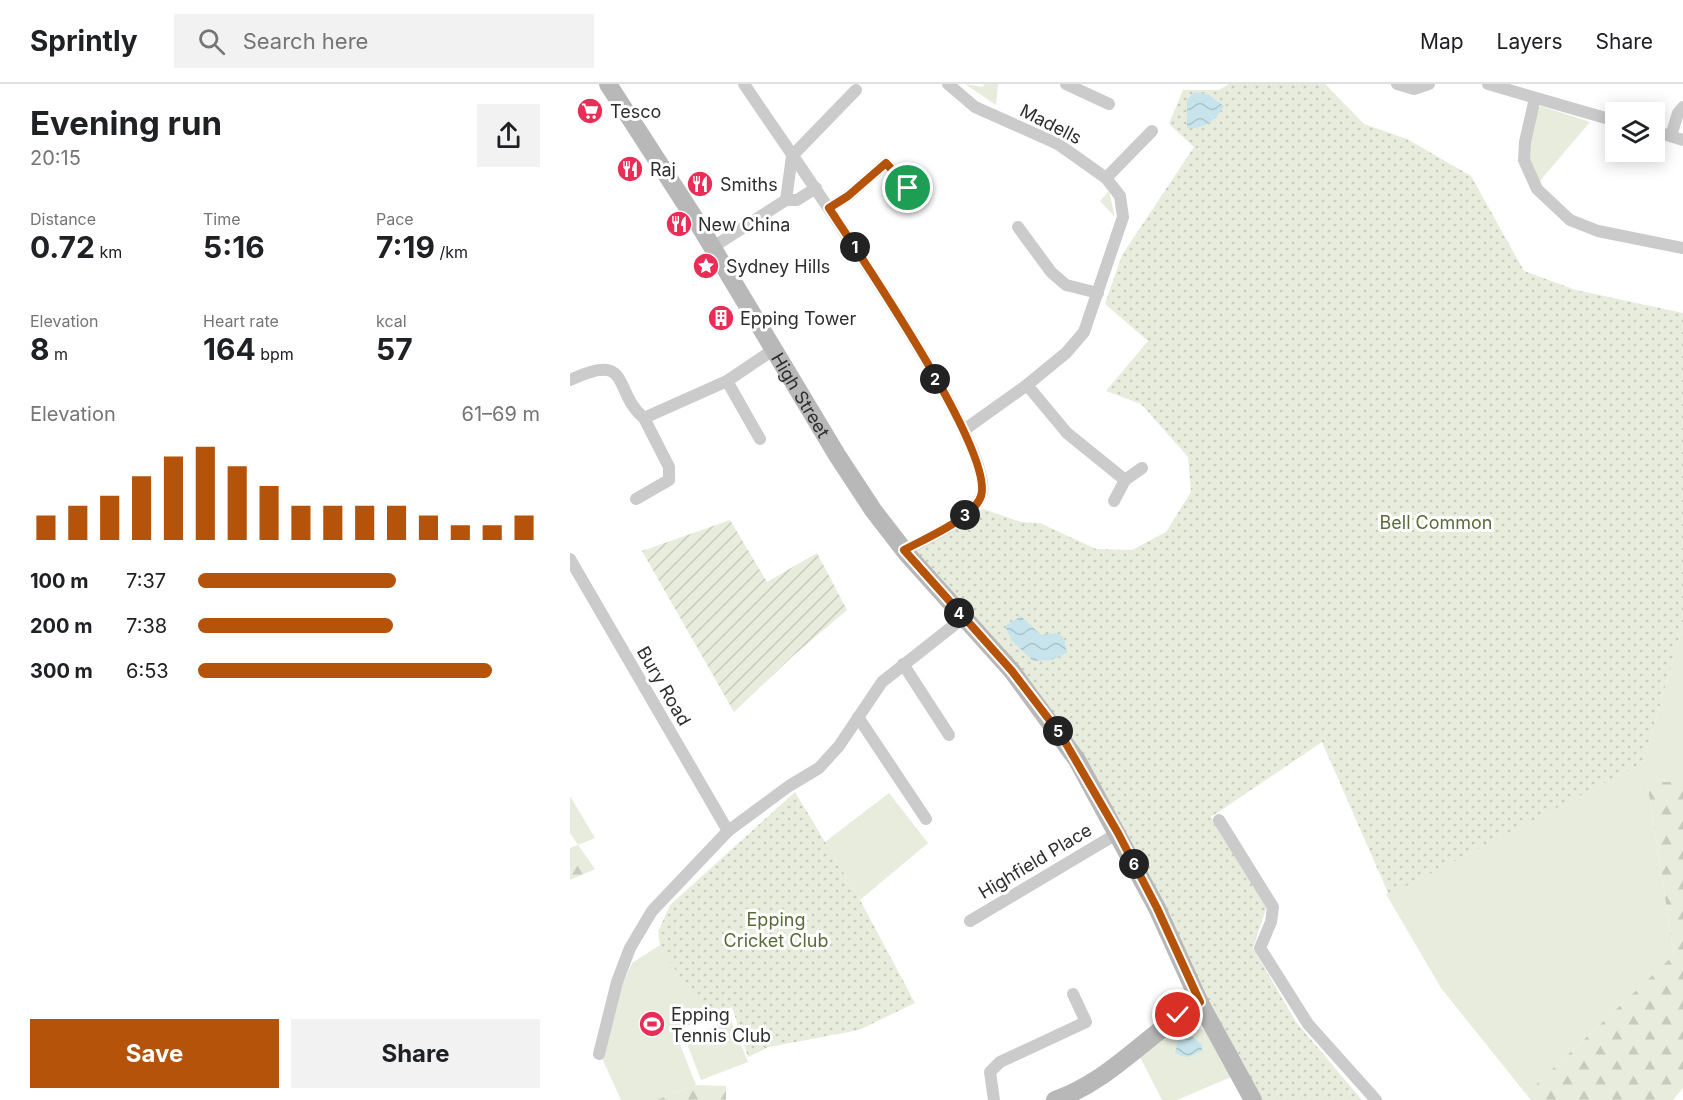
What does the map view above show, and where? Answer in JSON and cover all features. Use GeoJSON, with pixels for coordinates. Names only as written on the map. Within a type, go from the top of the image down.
{"type":"FeatureCollection","features":[{"type":"Feature","properties":{"kind":"main road","name":"High Street"},"geometry":{"type":"LineString","coordinates":[[608,84],[713,247],[837,455],[904,550],[1012,671],[1061,735],[1118,833],[1157,908],[1200,1002],[1253,1100]]}},
{"type":"Feature","properties":{"kind":"main road"},"geometry":{"type":"LineString","coordinates":[[1055,1100],[1106,1075],[1168,1023],[1200,1002]]}},
{"type":"Feature","properties":{"kind":"street"},"geometry":{"type":"LineString","coordinates":[[744,84],[875,277],[964,429],[982,476],[983,485],[979,502],[956,521],[904,550]]}},
{"type":"Feature","properties":{"kind":"street","name":"Madells"},"geometry":{"type":"LineString","coordinates":[[948,84],[975,107],[1058,144],[1106,178],[1120,196],[1124,217],[1084,332],[1065,353],[1027,385],[964,429]]}},
{"type":"Feature","properties":{"kind":"street"},"geometry":{"type":"LineString","coordinates":[[1066,84],[1109,104]]}},
{"type":"Feature","properties":{"kind":"street"},"geometry":{"type":"LineString","coordinates":[[1397,84],[1414,89],[1429,84]]}},
{"type":"Feature","properties":{"kind":"street"},"geometry":{"type":"LineString","coordinates":[[1488,84],[1605,118]]}},
{"type":"Feature","properties":{"kind":"street"},"geometry":{"type":"LineString","coordinates":[[786,200],[792,156],[856,90]]}},
{"type":"Feature","properties":{"kind":"street"},"geometry":{"type":"LineString","coordinates":[[1535,98],[1525,142],[1524,160],[1537,189],[1570,220],[1598,231],[1683,248]]}},
{"type":"Feature","properties":{"kind":"street"},"geometry":{"type":"LineString","coordinates":[[1677,138],[1678,113],[1683,107]]}},
{"type":"Feature","properties":{"kind":"street"},"geometry":{"type":"LineString","coordinates":[[1106,178],[1152,131]]}},
{"type":"Feature","properties":{"kind":"street"},"geometry":{"type":"LineString","coordinates":[[829,208],[848,196],[886,163],[908,188]]}},
{"type":"Feature","properties":{"kind":"street"},"geometry":{"type":"LineString","coordinates":[[713,247],[786,200],[797,200],[816,188]]}},
{"type":"Feature","properties":{"kind":"street"},"geometry":{"type":"LineString","coordinates":[[1018,227],[1051,272],[1066,285],[1098,293]]}},
{"type":"Feature","properties":{"kind":"street"},"geometry":{"type":"LineString","coordinates":[[644,418],[727,381],[773,350]]}},
{"type":"Feature","properties":{"kind":"street"},"geometry":{"type":"LineString","coordinates":[[570,380],[596,369],[610,370],[620,378],[644,418],[669,467],[669,480],[636,500]]}},
{"type":"Feature","properties":{"kind":"street"},"geometry":{"type":"LineString","coordinates":[[727,381],[760,440]]}},
{"type":"Feature","properties":{"kind":"street"},"geometry":{"type":"LineString","coordinates":[[1027,385],[1068,433],[1125,480]]}},
{"type":"Feature","properties":{"kind":"street"},"geometry":{"type":"LineString","coordinates":[[1114,501],[1125,480],[1142,468]]}},
{"type":"Feature","properties":{"kind":"street","name":"Bury Road"},"geometry":{"type":"LineString","coordinates":[[570,559],[728,831]]}},
{"type":"Feature","properties":{"kind":"street"},"geometry":{"type":"LineString","coordinates":[[599,1054],[609,1009],[630,948],[652,911],[728,831],[789,786],[819,768],[839,746],[882,681],[963,618]]}},
{"type":"Feature","properties":{"kind":"street"},"geometry":{"type":"LineString","coordinates":[[903,664],[949,735]]}},
{"type":"Feature","properties":{"kind":"street"},"geometry":{"type":"LineString","coordinates":[[858,717],[926,819]]}},
{"type":"Feature","properties":{"kind":"street"},"geometry":{"type":"LineString","coordinates":[[1219,820],[1273,907],[1271,922],[1260,948],[1308,1024],[1376,1100]]}},
{"type":"Feature","properties":{"kind":"street","name":"Highfield Place"},"geometry":{"type":"LineString","coordinates":[[970,921],[1118,833]]}},
{"type":"Feature","properties":{"kind":"street"},"geometry":{"type":"LineString","coordinates":[[994,1100],[990,1072],[1000,1062],[1086,1022],[1073,994]]}},
{"type":"Feature","properties":{"kind":"green space"},"geometry":{"type":"Polygon","coordinates":[[[965,84],[983,87],[984,84],[998,84],[996,105],[965,84]]]}},
{"type":"Feature","properties":{"kind":"green space","name":"Bell Common"},"geometry":{"type":"Polygon","coordinates":[[[1229,84],[1325,84],[1364,124],[1407,139],[1471,176],[1524,271],[1576,290],[1683,313],[1683,626],[1643,763],[1389,895],[1322,742],[1211,817],[1268,903],[1253,948],[1296,1022],[1362,1100],[1256,1100],[1081,754],[913,551],[983,509],[1021,522],[1040,523],[1096,549],[1132,550],[1166,532],[1191,492],[1188,457],[1141,404],[1106,391],[1148,341],[1105,304],[1122,255],[1194,147],[1169,124],[1183,90],[1219,90],[1229,84]]]}},
{"type":"Feature","properties":{"kind":"green space"},"geometry":{"type":"Polygon","coordinates":[[[1541,106],[1590,122],[1539,182],[1530,163],[1528,146],[1537,109],[1541,106]]]}},
{"type":"Feature","properties":{"kind":"green space"},"geometry":{"type":"Polygon","coordinates":[[[1109,191],[1115,217],[1100,201],[1109,191]]]}},
{"type":"Feature","properties":{"kind":"green space"},"geometry":{"type":"Polygon","coordinates":[[[730,520],[767,582],[817,553],[847,610],[794,655],[734,712],[642,551],[730,520]]]}},
{"type":"Feature","properties":{"kind":"green space"},"geometry":{"type":"Polygon","coordinates":[[[1683,626],[1683,782],[1647,782],[1674,955],[1526,1094],[1441,988],[1386,894],[1643,763],[1683,626]]]}},
{"type":"Feature","properties":{"kind":"green space"},"geometry":{"type":"Polygon","coordinates":[[[1647,782],[1683,782],[1683,1088],[1673,1100],[1531,1100],[1526,1094],[1674,955],[1647,782]]]}},
{"type":"Feature","properties":{"kind":"green space","name":"Epping Cricket Club"},"geometry":{"type":"Polygon","coordinates":[[[795,792],[860,900],[915,1003],[859,1030],[769,1047],[748,1057],[732,1007],[710,1016],[668,960],[660,945],[658,932],[670,905],[795,792]]]}},
{"type":"Feature","properties":{"kind":"green space"},"geometry":{"type":"Polygon","coordinates":[[[889,793],[928,843],[860,900],[825,842],[889,793]]]}},
{"type":"Feature","properties":{"kind":"green space"},"geometry":{"type":"Polygon","coordinates":[[[570,796],[595,838],[578,845],[570,833],[570,796]]]}},
{"type":"Feature","properties":{"kind":"green space"},"geometry":{"type":"Polygon","coordinates":[[[578,845],[595,869],[570,880],[570,848],[578,845]]]}},
{"type":"Feature","properties":{"kind":"green space","name":"Epping Tennis Club"},"geometry":{"type":"Polygon","coordinates":[[[660,945],[710,1016],[675,1032],[696,1085],[656,1100],[621,1100],[602,1058],[622,985],[632,963],[660,945]]]}},
{"type":"Feature","properties":{"kind":"green space"},"geometry":{"type":"Polygon","coordinates":[[[731,1020],[748,1062],[701,1080],[685,1038],[731,1020]]]}},
{"type":"Feature","properties":{"kind":"green space"},"geometry":{"type":"Polygon","coordinates":[[[1193,1020],[1197,1028],[1205,1030],[1231,1077],[1177,1100],[1162,1100],[1139,1055],[1183,1021],[1193,1020]]]}},
{"type":"Feature","properties":{"kind":"green space"},"geometry":{"type":"Polygon","coordinates":[[[696,1085],[726,1086],[726,1100],[656,1100],[696,1085]]]}},
{"type":"Feature","properties":{"kind":"water"},"geometry":{"type":"Polygon","coordinates":[[[1195,92],[1209,95],[1224,106],[1209,123],[1187,128],[1187,100],[1195,92]]]}},
{"type":"Feature","properties":{"kind":"water"},"geometry":{"type":"Polygon","coordinates":[[[1021,616],[1041,635],[1056,633],[1064,638],[1067,653],[1051,660],[1033,661],[1012,641],[1005,626],[1021,616]]]}},
{"type":"Feature","properties":{"kind":"water"},"geometry":{"type":"Polygon","coordinates":[[[1190,1034],[1202,1045],[1202,1051],[1186,1057],[1175,1053],[1178,1039],[1190,1034]]]}},
{"type":"Feature","properties":{"kind":"place","name":"Tesco"},"geometry":{"type":"Point","coordinates":[590,111]}},
{"type":"Feature","properties":{"kind":"place","name":"Raj"},"geometry":{"type":"Point","coordinates":[630,169]}},
{"type":"Feature","properties":{"kind":"place","name":"Smiths"},"geometry":{"type":"Point","coordinates":[700,184]}},
{"type":"Feature","properties":{"kind":"place","name":"New China"},"geometry":{"type":"Point","coordinates":[679,224]}},
{"type":"Feature","properties":{"kind":"place","name":"Sydney Hills"},"geometry":{"type":"Point","coordinates":[706,266]}},
{"type":"Feature","properties":{"kind":"place","name":"Epping Tower"},"geometry":{"type":"Point","coordinates":[721,318]}},
{"type":"Feature","properties":{"kind":"place","name":"Epping Tennis Club"},"geometry":{"type":"Point","coordinates":[652,1024]}},
{"type":"Feature","properties":{"kind":"route"},"geometry":{"type":"LineString","coordinates":[[908,188],[886,163],[848,196],[829,208],[875,277],[964,429],[982,476],[982,495],[971,511],[904,550],[1012,671],[1061,735],[1077,760],[1157,908],[1193,984],[1200,1002],[1178,1015]]}}]}
